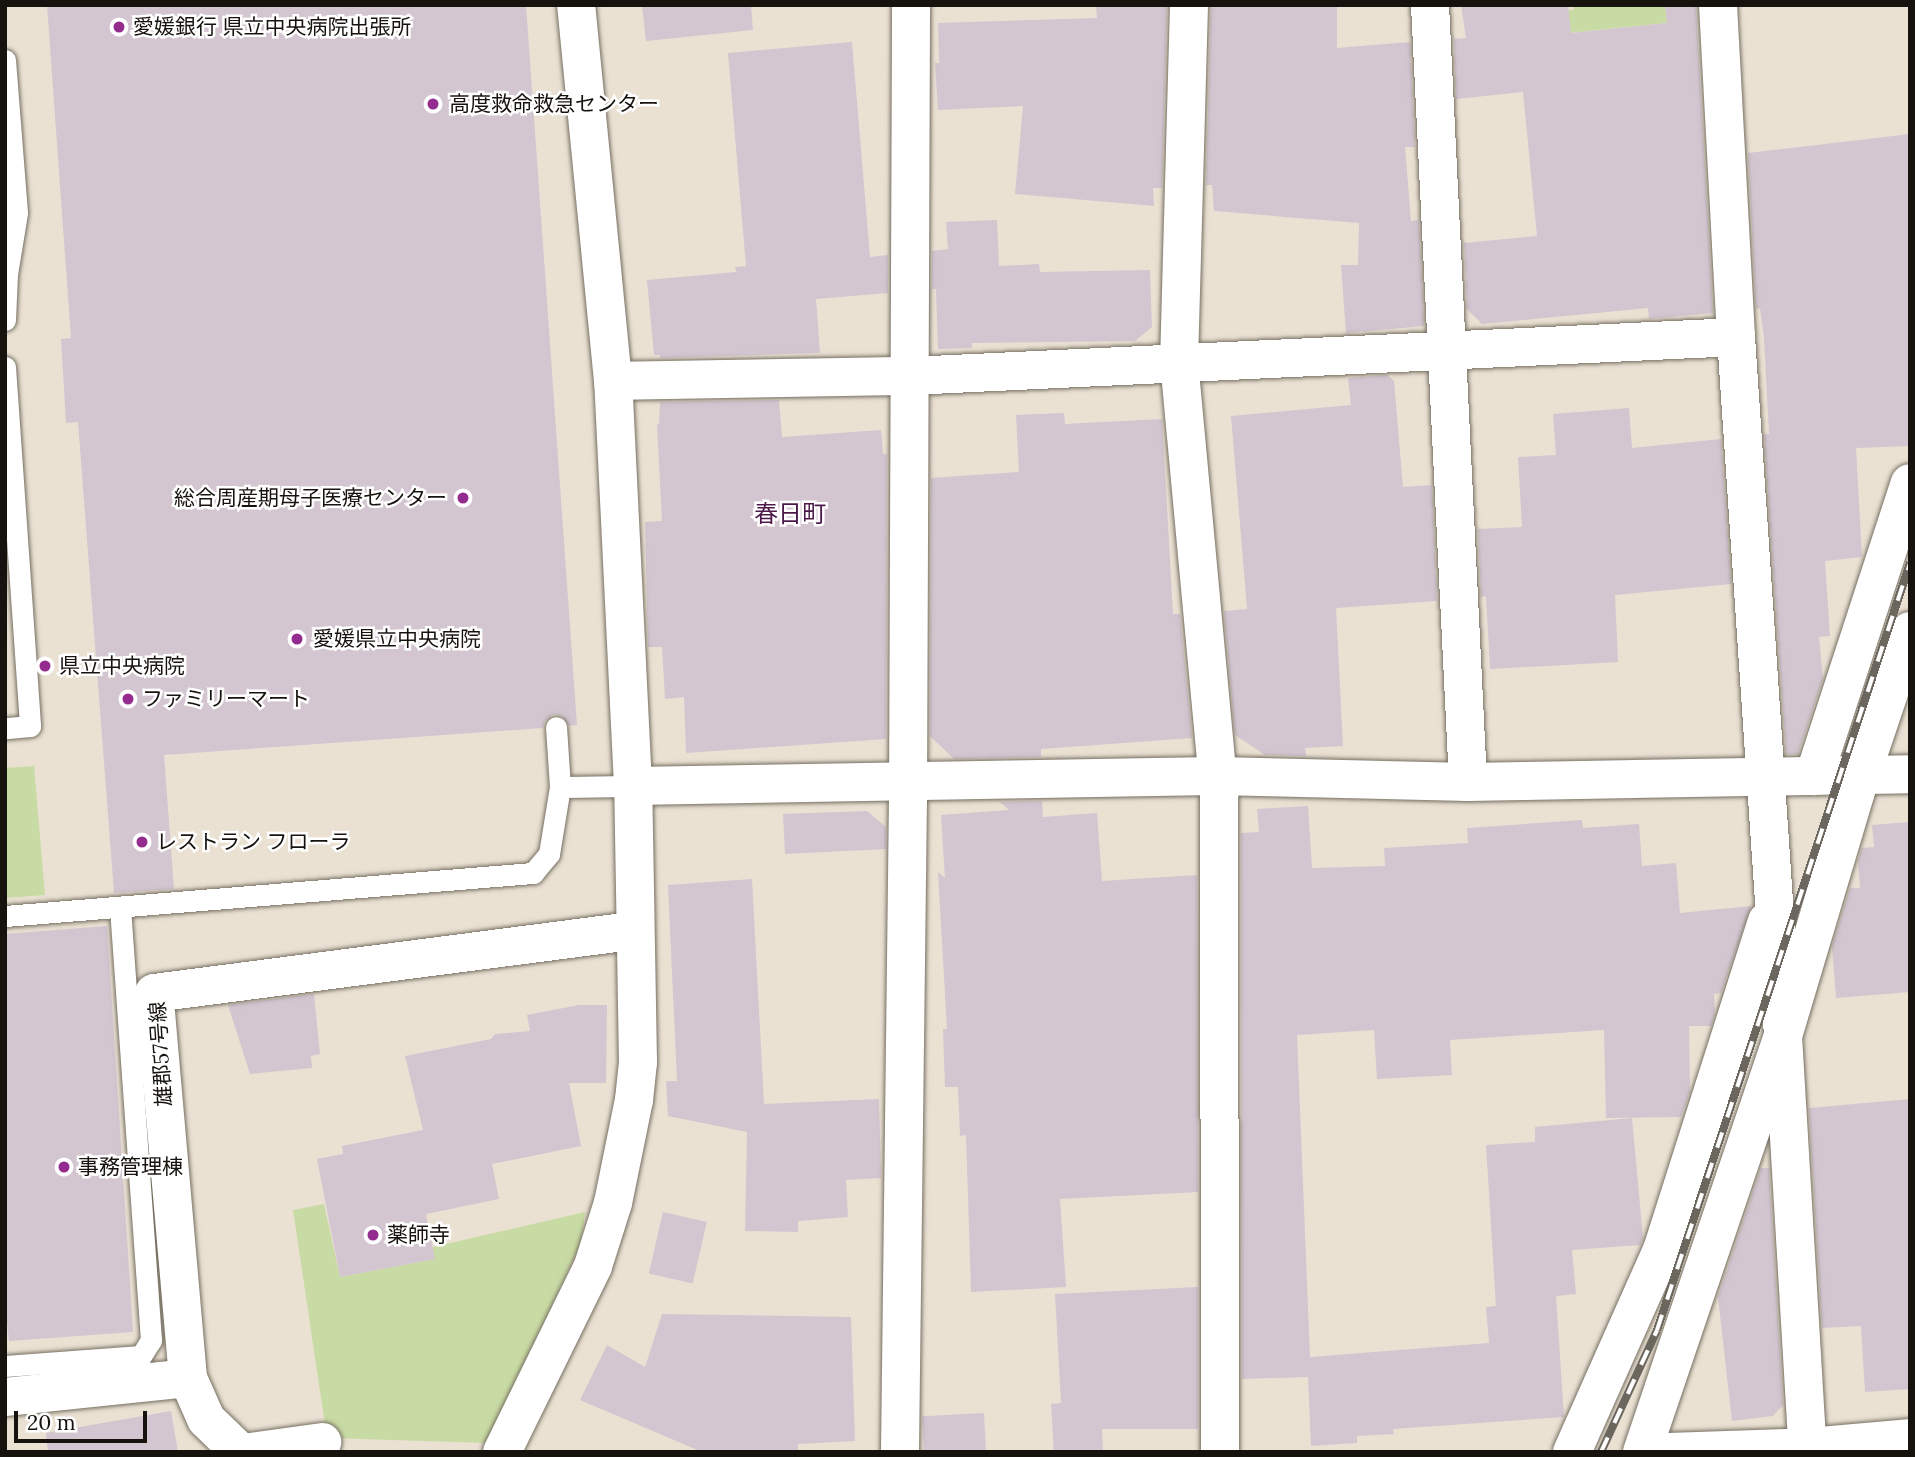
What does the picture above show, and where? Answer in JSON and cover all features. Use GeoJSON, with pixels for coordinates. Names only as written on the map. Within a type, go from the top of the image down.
{"type":"FeatureCollection","features":[{"type":"Feature","properties":{"kind":"street"},"geometry":{"type":"LineString","coordinates":[[502,1452],[593,1266],[613,1203],[634,1100],[638,1062],[633,786],[613,381],[576,5]]}},
{"type":"Feature","properties":{"kind":"street"},"geometry":{"type":"LineString","coordinates":[[900,1452],[908,781],[911,5]]}},
{"type":"Feature","properties":{"kind":"street"},"geometry":{"type":"LineString","coordinates":[[1189,5],[1179,361],[1218,776],[1220,1452]]}},
{"type":"Feature","properties":{"kind":"street"},"geometry":{"type":"LineString","coordinates":[[1430,5],[1468,782]]}},
{"type":"Feature","properties":{"kind":"street"},"geometry":{"type":"LineString","coordinates":[[1718,5],[1736,337],[1808,1449]]}},
{"type":"Feature","properties":{"kind":"street"},"geometry":{"type":"LineString","coordinates":[[613,381],[910,376],[1179,361],[1736,337]]}},
{"type":"Feature","properties":{"kind":"street"},"geometry":{"type":"LineString","coordinates":[[1814,776],[1910,483]]}},
{"type":"Feature","properties":{"kind":"street"},"geometry":{"type":"LineString","coordinates":[[1642,1452],[1783,1036],[1862,774],[1910,631]]}},
{"type":"Feature","properties":{"kind":"street"},"geometry":{"type":"LineString","coordinates":[[633,786],[1218,776],[1468,782],[1910,774]]}},
{"type":"Feature","properties":{"kind":"street"},"geometry":{"type":"LineString","coordinates":[[1572,1452],[1662,1250],[1773,902]]}},
{"type":"Feature","properties":{"kind":"street","name":"雄郡57号線"},"geometry":{"type":"LineString","coordinates":[[240,1452],[206,1419],[188,1378],[139,995],[634,932]]}},
{"type":"Feature","properties":{"kind":"street"},"geometry":{"type":"LineString","coordinates":[[5,1397],[188,1378]]}},
{"type":"Feature","properties":{"kind":"street"},"geometry":{"type":"LineString","coordinates":[[1668,1452],[1808,1449],[1910,1438]]}},
{"type":"Feature","properties":{"kind":"street"},"geometry":{"type":"LineString","coordinates":[[250,1452],[322,1442]]}},
{"type":"Feature","properties":{"kind":"lane"},"geometry":{"type":"LineString","coordinates":[[5,60],[17,213],[7,274],[5,320]]}},
{"type":"Feature","properties":{"kind":"lane"},"geometry":{"type":"LineString","coordinates":[[5,367],[30,726],[5,727]]}},
{"type":"Feature","properties":{"kind":"lane"},"geometry":{"type":"LineString","coordinates":[[5,916],[533,873],[549,854],[560,787],[556,727]]}},
{"type":"Feature","properties":{"kind":"lane"},"geometry":{"type":"LineString","coordinates":[[560,787],[633,786]]}},
{"type":"Feature","properties":{"kind":"lane"},"geometry":{"type":"LineString","coordinates":[[5,1366],[141,1356],[151,1340],[139,995],[120,908]]}},
{"type":"Feature","properties":{"kind":"green space"},"geometry":{"type":"Polygon","coordinates":[[[1573,5],[1665,5],[1667,23],[1568,33],[1566,10],[1574,10],[1573,5]]]}},
{"type":"Feature","properties":{"kind":"green space"},"geometry":{"type":"Polygon","coordinates":[[[34,766],[45,895],[5,898],[5,768],[34,766]]]}},
{"type":"Feature","properties":{"kind":"green space"},"geometry":{"type":"Polygon","coordinates":[[[324,1204],[340,1277],[434,1259],[433,1247],[585,1212],[581,1243],[488,1443],[327,1438],[293,1210],[324,1204]]]}},
{"type":"Feature","properties":{"kind":"building"},"geometry":{"type":"Polygon","coordinates":[[[47,5],[526,5],[577,725],[569,726],[562,716],[554,714],[545,721],[543,728],[164,755],[174,889],[114,893],[78,422],[66,423],[61,339],[71,338],[47,5]]]}},
{"type":"Feature","properties":{"kind":"building"},"geometry":{"type":"Polygon","coordinates":[[[642,5],[751,5],[753,30],[646,41],[642,5]]]}},
{"type":"Feature","properties":{"kind":"building"},"geometry":{"type":"Polygon","coordinates":[[[1096,5],[1167,5],[1162,188],[1153,188],[1154,206],[1015,194],[1023,106],[938,110],[935,63],[939,63],[938,23],[1097,18],[1096,5]]]}},
{"type":"Feature","properties":{"kind":"building"},"geometry":{"type":"Polygon","coordinates":[[[1211,5],[1337,5],[1337,48],[1410,42],[1415,147],[1405,147],[1411,221],[1419,220],[1424,326],[1346,333],[1341,265],[1358,265],[1359,223],[1214,211],[1212,185],[1206,185],[1211,5]]]}},
{"type":"Feature","properties":{"kind":"building"},"geometry":{"type":"Polygon","coordinates":[[[1461,5],[1568,5],[1571,33],[1667,23],[1665,5],[1696,5],[1713,313],[1649,319],[1648,308],[1482,324],[1467,309],[1464,243],[1537,236],[1523,92],[1456,99],[1454,39],[1466,38],[1461,5]]]}},
{"type":"Feature","properties":{"kind":"building"},"geometry":{"type":"Polygon","coordinates":[[[852,42],[870,257],[888,255],[888,293],[816,299],[820,353],[660,358],[660,355],[654,355],[647,280],[736,272],[735,267],[746,266],[728,53],[852,42]]]}},
{"type":"Feature","properties":{"kind":"building"},"geometry":{"type":"Polygon","coordinates":[[[1910,134],[1910,446],[1856,448],[1862,557],[1825,561],[1830,636],[1819,637],[1823,679],[1798,754],[1786,754],[1764,434],[1769,434],[1764,338],[1760,308],[1756,309],[1748,153],[1910,134]]]}},
{"type":"Feature","properties":{"kind":"building"},"geometry":{"type":"Polygon","coordinates":[[[997,220],[999,266],[1039,264],[1040,272],[1150,270],[1152,327],[1135,341],[972,343],[972,348],[938,349],[936,289],[932,289],[932,251],[948,249],[946,222],[997,220]]]}},
{"type":"Feature","properties":{"kind":"building"},"geometry":{"type":"Polygon","coordinates":[[[1388,375],[1394,381],[1403,487],[1432,485],[1437,601],[1336,608],[1343,746],[1305,748],[1306,756],[1265,755],[1235,735],[1224,611],[1247,609],[1231,416],[1351,405],[1348,378],[1388,375]]]}},
{"type":"Feature","properties":{"kind":"building"},"geometry":{"type":"Polygon","coordinates":[[[779,400],[782,437],[881,430],[883,454],[887,454],[886,739],[686,753],[684,697],[665,699],[662,647],[648,647],[645,522],[662,521],[657,424],[660,402],[779,400]]]}},
{"type":"Feature","properties":{"kind":"building"},"geometry":{"type":"Polygon","coordinates":[[[1629,408],[1632,448],[1721,439],[1731,584],[1615,595],[1618,662],[1490,669],[1486,596],[1481,597],[1478,529],[1522,527],[1518,457],[1556,455],[1553,414],[1629,408]]]}},
{"type":"Feature","properties":{"kind":"building"},"geometry":{"type":"Polygon","coordinates":[[[1064,413],[1065,424],[1162,419],[1173,614],[1180,614],[1192,738],[1041,749],[1041,757],[954,759],[930,736],[931,478],[1019,472],[1016,415],[1064,413]]]}},
{"type":"Feature","properties":{"kind":"building"},"geometry":{"type":"Polygon","coordinates":[[[1042,801],[1043,817],[1097,813],[1102,881],[1197,875],[1198,1192],[1060,1199],[1066,1287],[971,1292],[966,1135],[960,1136],[958,1087],[945,1087],[943,1029],[947,1029],[938,872],[945,878],[941,815],[1009,810],[1000,802],[1042,801]]]}},
{"type":"Feature","properties":{"kind":"building"},"geometry":{"type":"Polygon","coordinates":[[[1308,806],[1312,868],[1385,866],[1384,848],[1468,843],[1467,828],[1582,820],[1583,828],[1639,824],[1642,866],[1676,863],[1680,913],[1751,906],[1721,993],[1714,994],[1715,1013],[1711,1026],[1689,1026],[1690,1091],[1681,1117],[1606,1118],[1604,1030],[1450,1040],[1452,1075],[1377,1079],[1374,1030],[1297,1035],[1310,1357],[1489,1343],[1486,1307],[1496,1306],[1486,1145],[1535,1142],[1535,1127],[1632,1118],[1643,1238],[1640,1245],[1572,1250],[1576,1294],[1556,1296],[1564,1417],[1393,1429],[1394,1434],[1357,1436],[1357,1443],[1311,1446],[1308,1377],[1242,1379],[1241,833],[1259,832],[1257,809],[1308,806]]]}},
{"type":"Feature","properties":{"kind":"building"},"geometry":{"type":"Polygon","coordinates":[[[867,811],[886,827],[886,849],[785,854],[783,814],[867,811]]]}},
{"type":"Feature","properties":{"kind":"building"},"geometry":{"type":"Polygon","coordinates":[[[1910,822],[1910,992],[1836,998],[1832,947],[1850,888],[1860,888],[1858,861],[1862,848],[1874,847],[1872,825],[1910,822]]]}},
{"type":"Feature","properties":{"kind":"building"},"geometry":{"type":"Polygon","coordinates":[[[752,879],[764,1104],[879,1099],[881,1178],[846,1180],[848,1217],[798,1221],[798,1232],[745,1231],[747,1132],[668,1116],[666,1081],[677,1081],[668,885],[752,879]]]}},
{"type":"Feature","properties":{"kind":"building","name":"事務管理棟"},"geometry":{"type":"Polygon","coordinates":[[[107,926],[133,1332],[9,1341],[5,1305],[5,934],[107,926]]]}},
{"type":"Feature","properties":{"kind":"building"},"geometry":{"type":"Polygon","coordinates":[[[314,994],[320,1054],[311,1056],[312,1068],[250,1074],[228,1005],[314,994]]]}},
{"type":"Feature","properties":{"kind":"building"},"geometry":{"type":"Polygon","coordinates":[[[579,1005],[607,1005],[606,1083],[569,1083],[581,1146],[492,1164],[499,1199],[426,1214],[435,1259],[340,1277],[317,1159],[343,1154],[342,1146],[423,1130],[405,1056],[491,1039],[495,1034],[530,1031],[527,1015],[579,1005]]]}},
{"type":"Feature","properties":{"kind":"building"},"geometry":{"type":"Polygon","coordinates":[[[1910,1099],[1910,1389],[1865,1392],[1861,1326],[1822,1328],[1809,1108],[1910,1099]]]}},
{"type":"Feature","properties":{"kind":"building"},"geometry":{"type":"Polygon","coordinates":[[[1761,1168],[1769,1168],[1783,1405],[1773,1416],[1732,1421],[1718,1297],[1761,1168]]]}},
{"type":"Feature","properties":{"kind":"building"},"geometry":{"type":"Polygon","coordinates":[[[663,1212],[707,1222],[693,1284],[649,1273],[663,1212]]]}},
{"type":"Feature","properties":{"kind":"building"},"geometry":{"type":"Polygon","coordinates":[[[1198,1287],[1198,1429],[1102,1429],[1103,1452],[1054,1452],[1051,1404],[1061,1403],[1055,1294],[1198,1287]]]}},
{"type":"Feature","properties":{"kind":"building"},"geometry":{"type":"Polygon","coordinates":[[[662,1314],[851,1317],[855,1441],[798,1444],[798,1452],[702,1452],[580,1400],[607,1345],[645,1367],[662,1314]]]}},
{"type":"Feature","properties":{"kind":"building"},"geometry":{"type":"Polygon","coordinates":[[[171,1411],[178,1452],[48,1452],[46,1433],[171,1411]]]}},
{"type":"Feature","properties":{"kind":"building"},"geometry":{"type":"Polygon","coordinates":[[[984,1413],[986,1452],[924,1452],[922,1416],[984,1413]]]}},
{"type":"Feature","properties":{"kind":"railway"},"geometry":{"type":"LineString","coordinates":[[1601,1452],[1657,1330],[1910,563]]}},
{"type":"Feature","properties":{"kind":"place","name":"愛媛銀行 県立中央病院出張所"},"geometry":{"type":"Point","coordinates":[119,27]}},
{"type":"Feature","properties":{"kind":"place","name":"高度救命救急センター"},"geometry":{"type":"Point","coordinates":[433,104]}},
{"type":"Feature","properties":{"kind":"place","name":"総合周産期母子医療センター"},"geometry":{"type":"Point","coordinates":[463,498]}},
{"type":"Feature","properties":{"kind":"place","name":"愛媛県立中央病院"},"geometry":{"type":"Point","coordinates":[297,639]}},
{"type":"Feature","properties":{"kind":"place","name":"県立中央病院"},"geometry":{"type":"Point","coordinates":[45,666]}},
{"type":"Feature","properties":{"kind":"place","name":"ファミリーマート"},"geometry":{"type":"Point","coordinates":[128,699]}},
{"type":"Feature","properties":{"kind":"place","name":"レストラン フローラ"},"geometry":{"type":"Point","coordinates":[142,842]}},
{"type":"Feature","properties":{"kind":"place","name":"事務管理棟"},"geometry":{"type":"Point","coordinates":[64,1167]}},
{"type":"Feature","properties":{"kind":"place","name":"薬師寺"},"geometry":{"type":"Point","coordinates":[373,1235]}},
{"type":"Feature","properties":{"kind":"district","name":"春日町"},"geometry":{"type":"Point","coordinates":[790,514]}}]}
